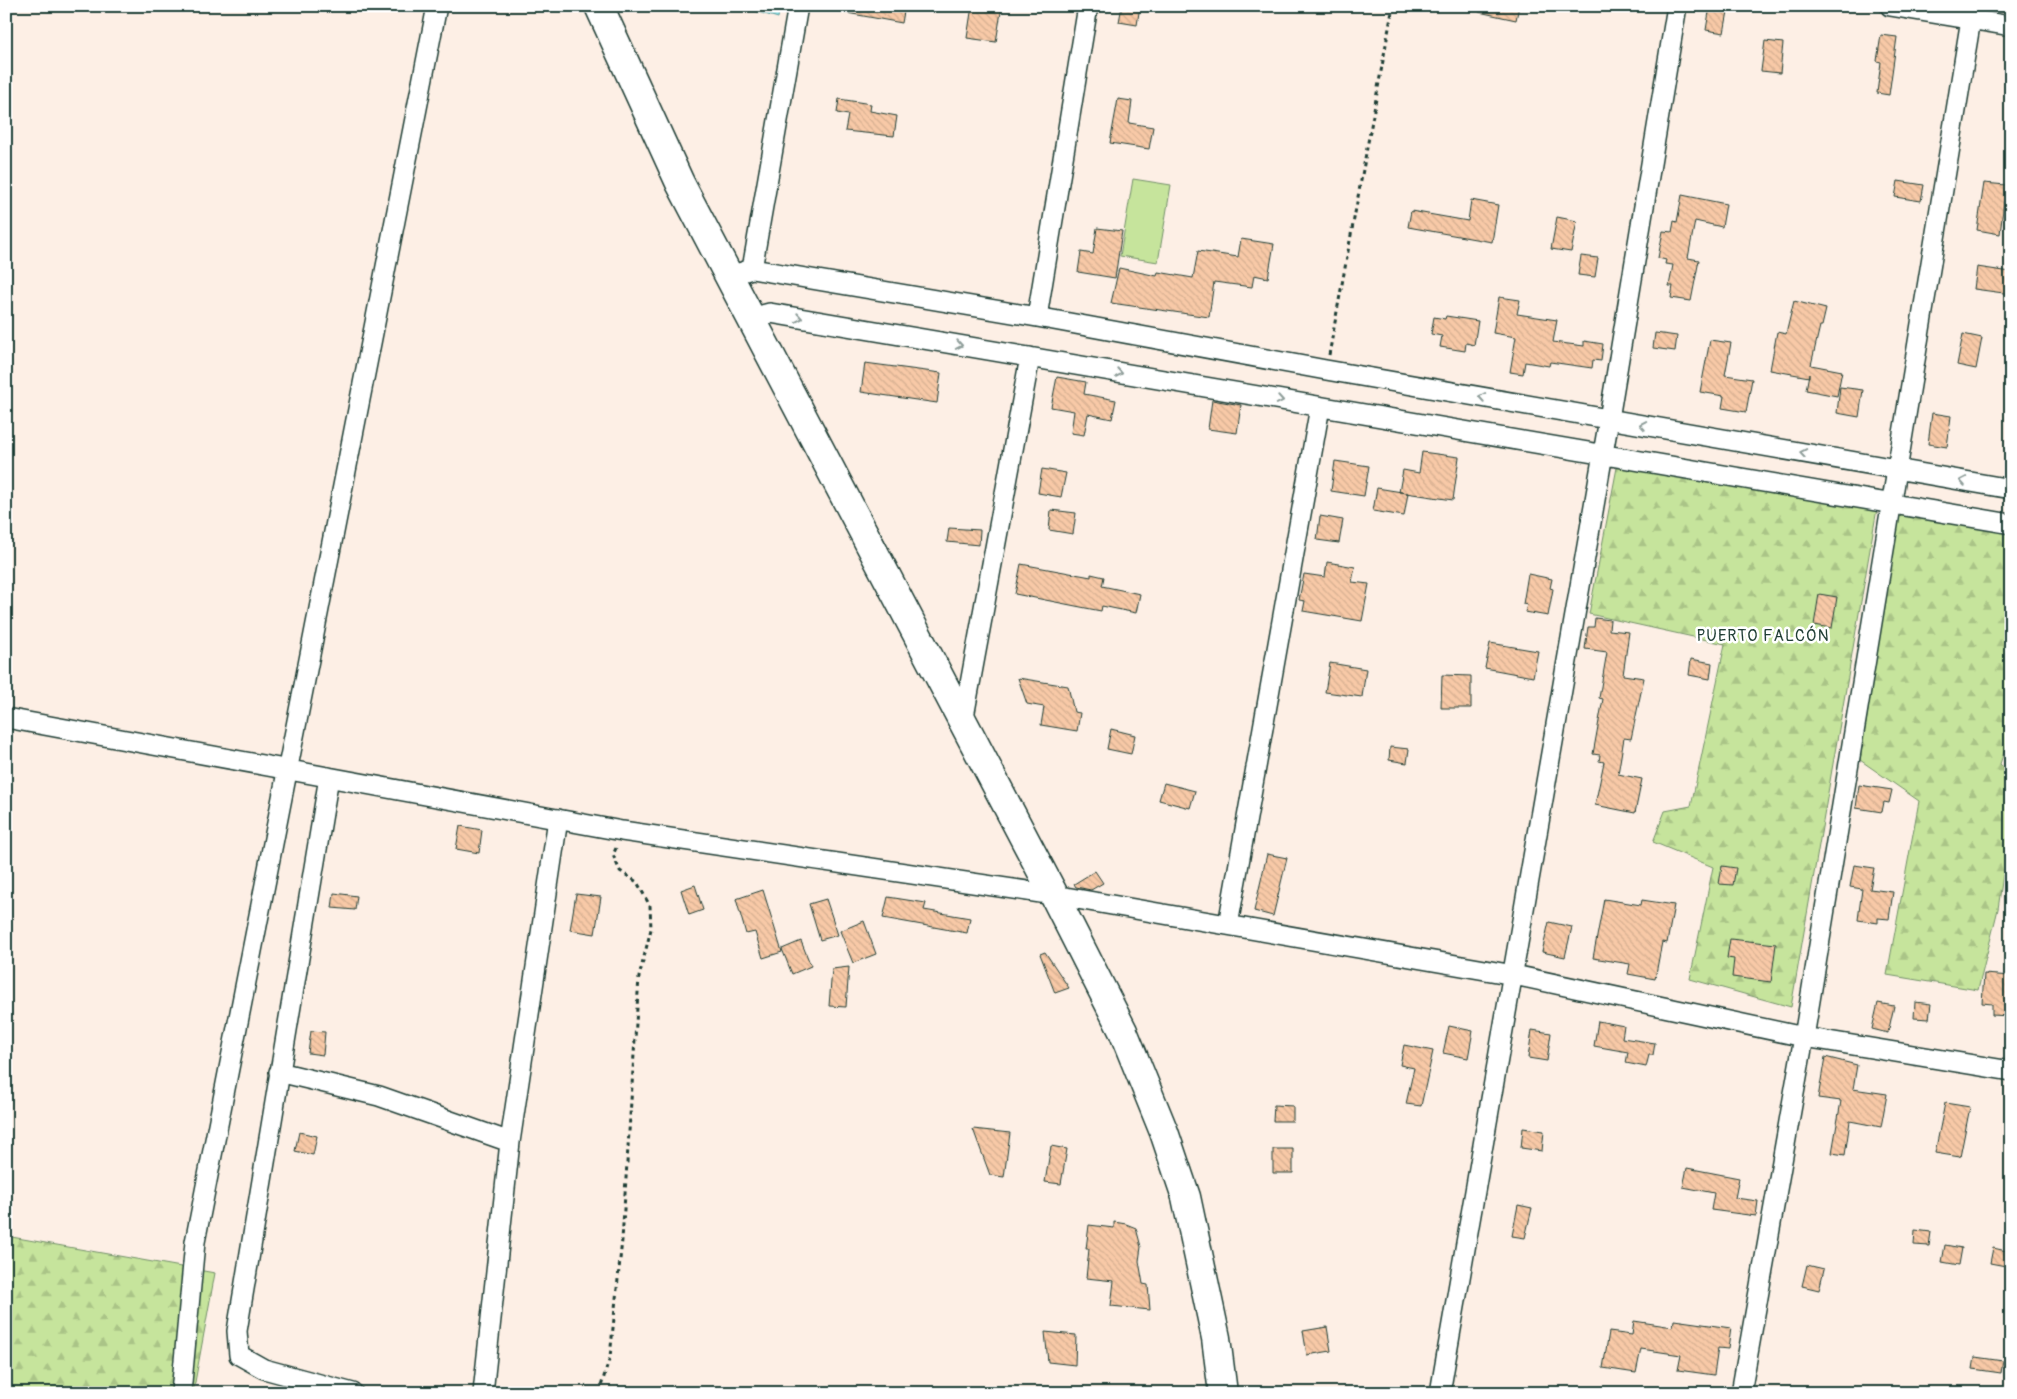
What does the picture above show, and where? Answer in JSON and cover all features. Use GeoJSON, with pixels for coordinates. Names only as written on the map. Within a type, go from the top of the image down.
{"type":"FeatureCollection","features":[{"type":"Feature","properties":{"kind":"highway"},"geometry":{"type":"LineString","coordinates":[[599,6],[680,182],[741,273],[751,318],[1054,895],[1123,1031],[1164,1132],[1186,1197],[1216,1338],[1223,1393]]}},
{"type":"Feature","properties":{"kind":"street"},"geometry":{"type":"LineString","coordinates":[[181,1393],[195,1242],[437,6]]}},
{"type":"Feature","properties":{"kind":"street"},"geometry":{"type":"LineString","coordinates":[[798,6],[741,273],[1037,317],[1326,370],[2011,489]]}},
{"type":"Feature","properties":{"kind":"street"},"geometry":{"type":"LineString","coordinates":[[1037,317],[1088,6]]}},
{"type":"Feature","properties":{"kind":"street"},"geometry":{"type":"LineString","coordinates":[[1440,1393],[1603,455],[1677,6]]}},
{"type":"Feature","properties":{"kind":"street"},"geometry":{"type":"LineString","coordinates":[[1890,6],[2011,26]]}},
{"type":"Feature","properties":{"kind":"street"},"geometry":{"type":"LineString","coordinates":[[1741,1393],[1804,1037],[1971,19]]}},
{"type":"Feature","properties":{"kind":"street"},"geometry":{"type":"LineString","coordinates":[[751,318],[770,313],[2011,524]]}},
{"type":"Feature","properties":{"kind":"street"},"geometry":{"type":"LineString","coordinates":[[963,722],[1030,358]]}},
{"type":"Feature","properties":{"kind":"street"},"geometry":{"type":"LineString","coordinates":[[1228,925],[1320,407]]}},
{"type":"Feature","properties":{"kind":"street"},"geometry":{"type":"LineString","coordinates":[[6,718],[622,831],[1054,895],[1514,975],[1804,1037],[2011,1071]]}},
{"type":"Feature","properties":{"kind":"street"},"geometry":{"type":"LineString","coordinates":[[329,777],[237,1331],[239,1356],[264,1369],[353,1393]]}},
{"type":"Feature","properties":{"kind":"street"},"geometry":{"type":"LineString","coordinates":[[483,1393],[510,1142],[558,819]]}},
{"type":"Feature","properties":{"kind":"street"},"geometry":{"type":"LineString","coordinates":[[279,1072],[378,1096],[510,1142]]}},
{"type":"Feature","properties":{"kind":"path"},"geometry":{"type":"LineString","coordinates":[[1326,370],[1393,6]]}},
{"type":"Feature","properties":{"kind":"path"},"geometry":{"type":"LineString","coordinates":[[599,1393],[610,1357],[622,1240],[639,977],[651,929],[650,906],[637,882],[620,871],[613,855],[622,831]]}},
{"type":"Feature","properties":{"kind":"green space"},"geometry":{"type":"Polygon","coordinates":[[[1133,179],[1171,185],[1158,262],[1120,256],[1133,179]]]}},
{"type":"Feature","properties":{"kind":"green space"},"geometry":{"type":"Polygon","coordinates":[[[1619,457],[1878,503],[1791,1007],[1690,979],[1713,867],[1653,842],[1665,811],[1691,806],[1725,644],[1589,614],[1619,457]]]}},
{"type":"Feature","properties":{"kind":"green space"},"geometry":{"type":"Polygon","coordinates":[[[1900,507],[2011,527],[2011,741],[2007,743],[2000,764],[2011,774],[2011,876],[2003,875],[1998,909],[1978,990],[1887,975],[1919,801],[1860,760],[1900,507]]]}},
{"type":"Feature","properties":{"kind":"green space"},"geometry":{"type":"Polygon","coordinates":[[[6,1236],[215,1273],[193,1393],[6,1393],[6,1236]]]}},
{"type":"Feature","properties":{"kind":"water"},"geometry":{"type":"Polygon","coordinates":[[[738,6],[780,6],[778,18],[738,6]]]}},
{"type":"Feature","properties":{"kind":"building"},"geometry":{"type":"Polygon","coordinates":[[[847,6],[905,6],[902,23],[847,13],[847,6]]]}},
{"type":"Feature","properties":{"kind":"building"},"geometry":{"type":"Polygon","coordinates":[[[972,6],[1002,6],[996,42],[967,38],[972,6]]]}},
{"type":"Feature","properties":{"kind":"building"},"geometry":{"type":"Polygon","coordinates":[[[1122,6],[1140,6],[1137,25],[1119,22],[1122,6]]]}},
{"type":"Feature","properties":{"kind":"building"},"geometry":{"type":"Polygon","coordinates":[[[1480,6],[1519,6],[1516,20],[1479,12],[1480,6]]]}},
{"type":"Feature","properties":{"kind":"building"},"geometry":{"type":"Polygon","coordinates":[[[1710,6],[1729,6],[1724,33],[1706,30],[1710,6]]]}},
{"type":"Feature","properties":{"kind":"building"},"geometry":{"type":"Polygon","coordinates":[[[1881,35],[1897,37],[1889,95],[1877,93],[1881,62],[1877,61],[1881,35]]]}},
{"type":"Feature","properties":{"kind":"building"},"geometry":{"type":"Polygon","coordinates":[[[1765,41],[1783,43],[1780,73],[1761,71],[1765,41]]]}},
{"type":"Feature","properties":{"kind":"building"},"geometry":{"type":"Polygon","coordinates":[[[839,99],[871,104],[870,111],[897,116],[894,136],[845,131],[848,115],[837,113],[839,99]]]}},
{"type":"Feature","properties":{"kind":"building"},"geometry":{"type":"Polygon","coordinates":[[[1118,99],[1132,101],[1129,123],[1153,127],[1149,149],[1110,143],[1118,99]]]}},
{"type":"Feature","properties":{"kind":"building"},"geometry":{"type":"Polygon","coordinates":[[[1898,181],[1924,185],[1921,201],[1895,197],[1898,181]]]}},
{"type":"Feature","properties":{"kind":"building"},"geometry":{"type":"Polygon","coordinates":[[[1984,183],[2006,185],[2000,234],[1977,230],[1984,183]]]}},
{"type":"Feature","properties":{"kind":"building"},"geometry":{"type":"Polygon","coordinates":[[[1682,195],[1726,204],[1722,227],[1695,221],[1688,258],[1699,260],[1691,301],[1671,298],[1673,286],[1669,286],[1673,265],[1665,264],[1666,260],[1658,258],[1663,231],[1672,232],[1674,221],[1677,222],[1682,195]]]}},
{"type":"Feature","properties":{"kind":"building"},"geometry":{"type":"Polygon","coordinates":[[[1471,200],[1498,205],[1492,242],[1408,227],[1411,211],[1468,221],[1471,200]]]}},
{"type":"Feature","properties":{"kind":"building"},"geometry":{"type":"Polygon","coordinates":[[[1557,217],[1577,221],[1571,252],[1551,249],[1557,217]]]}},
{"type":"Feature","properties":{"kind":"building"},"geometry":{"type":"Polygon","coordinates":[[[1097,228],[1122,231],[1115,278],[1078,272],[1081,252],[1093,254],[1097,228]]]}},
{"type":"Feature","properties":{"kind":"building"},"geometry":{"type":"Polygon","coordinates":[[[1241,239],[1274,244],[1268,278],[1254,275],[1252,287],[1214,282],[1209,317],[1111,303],[1119,268],[1157,276],[1158,272],[1193,278],[1198,251],[1238,257],[1241,239]]]}},
{"type":"Feature","properties":{"kind":"building"},"geometry":{"type":"Polygon","coordinates":[[[1581,256],[1598,258],[1595,277],[1578,275],[1581,256]]]}},
{"type":"Feature","properties":{"kind":"building"},"geometry":{"type":"Polygon","coordinates":[[[1977,267],[2011,272],[2011,294],[1974,289],[1977,267]]]}},
{"type":"Feature","properties":{"kind":"building"},"geometry":{"type":"Polygon","coordinates":[[[1499,297],[1520,300],[1517,314],[1557,320],[1553,342],[1584,346],[1584,341],[1603,344],[1601,361],[1593,360],[1592,368],[1550,362],[1549,366],[1525,362],[1523,374],[1510,372],[1516,337],[1493,333],[1499,297]]]}},
{"type":"Feature","properties":{"kind":"building"},"geometry":{"type":"Polygon","coordinates":[[[1794,301],[1826,309],[1811,365],[1842,371],[1837,396],[1806,390],[1808,377],[1770,370],[1777,332],[1786,334],[1794,301]]]}},
{"type":"Feature","properties":{"kind":"building"},"geometry":{"type":"Polygon","coordinates":[[[1446,316],[1478,321],[1474,345],[1466,343],[1465,351],[1440,347],[1442,336],[1431,334],[1434,317],[1445,319],[1446,316]]]}},
{"type":"Feature","properties":{"kind":"building"},"geometry":{"type":"Polygon","coordinates":[[[1655,333],[1677,336],[1675,351],[1653,348],[1655,333]]]}},
{"type":"Feature","properties":{"kind":"building"},"geometry":{"type":"Polygon","coordinates":[[[1963,334],[1982,338],[1976,369],[1957,365],[1963,334]]]}},
{"type":"Feature","properties":{"kind":"building"},"geometry":{"type":"Polygon","coordinates":[[[1710,340],[1731,343],[1725,375],[1752,379],[1746,412],[1722,408],[1724,396],[1700,392],[1710,340]]]}},
{"type":"Feature","properties":{"kind":"building"},"geometry":{"type":"Polygon","coordinates":[[[865,363],[941,373],[937,403],[861,392],[865,363]]]}},
{"type":"Feature","properties":{"kind":"building"},"geometry":{"type":"Polygon","coordinates":[[[1057,377],[1086,382],[1084,394],[1116,400],[1112,419],[1088,414],[1084,435],[1071,433],[1074,411],[1051,407],[1057,377]]]}},
{"type":"Feature","properties":{"kind":"building"},"geometry":{"type":"Polygon","coordinates":[[[1840,387],[1863,390],[1859,417],[1837,413],[1840,387]]]}},
{"type":"Feature","properties":{"kind":"building"},"geometry":{"type":"Polygon","coordinates":[[[1212,400],[1241,405],[1237,433],[1208,429],[1212,400]]]}},
{"type":"Feature","properties":{"kind":"building"},"geometry":{"type":"Polygon","coordinates":[[[1932,413],[1951,416],[1947,447],[1928,444],[1932,413]]]}},
{"type":"Feature","properties":{"kind":"building"},"geometry":{"type":"Polygon","coordinates":[[[1422,452],[1459,457],[1453,500],[1399,492],[1403,470],[1419,473],[1422,452]]]}},
{"type":"Feature","properties":{"kind":"building"},"geometry":{"type":"Polygon","coordinates":[[[1335,461],[1369,466],[1364,496],[1331,491],[1335,461]]]}},
{"type":"Feature","properties":{"kind":"building"},"geometry":{"type":"Polygon","coordinates":[[[1042,469],[1066,473],[1061,497],[1038,493],[1042,469]]]}},
{"type":"Feature","properties":{"kind":"building"},"geometry":{"type":"Polygon","coordinates":[[[1377,488],[1408,493],[1404,516],[1373,511],[1377,488]]]}},
{"type":"Feature","properties":{"kind":"building"},"geometry":{"type":"Polygon","coordinates":[[[1051,510],[1076,513],[1073,534],[1049,530],[1051,510]]]}},
{"type":"Feature","properties":{"kind":"building"},"geometry":{"type":"Polygon","coordinates":[[[1320,516],[1343,520],[1339,543],[1317,540],[1320,516]]]}},
{"type":"Feature","properties":{"kind":"building"},"geometry":{"type":"Polygon","coordinates":[[[949,528],[980,530],[979,545],[947,542],[949,528]]]}},
{"type":"Feature","properties":{"kind":"building"},"geometry":{"type":"Polygon","coordinates":[[[1327,562],[1355,567],[1352,582],[1369,584],[1362,621],[1303,611],[1305,601],[1299,600],[1304,574],[1325,577],[1327,562]]]}},
{"type":"Feature","properties":{"kind":"building"},"geometry":{"type":"Polygon","coordinates":[[[1021,564],[1091,577],[1091,574],[1104,577],[1102,586],[1140,594],[1136,613],[1102,606],[1101,611],[1015,594],[1021,564]]]}},
{"type":"Feature","properties":{"kind":"building"},"geometry":{"type":"Polygon","coordinates":[[[1528,574],[1552,579],[1550,588],[1553,589],[1548,616],[1525,612],[1527,605],[1523,604],[1528,574]]]}},
{"type":"Feature","properties":{"kind":"building"},"geometry":{"type":"Polygon","coordinates":[[[1819,594],[1837,597],[1832,628],[1814,625],[1819,594]]]}},
{"type":"Feature","properties":{"kind":"building"},"geometry":{"type":"Polygon","coordinates":[[[1595,618],[1610,620],[1609,630],[1629,632],[1623,675],[1644,678],[1631,739],[1624,738],[1618,774],[1642,779],[1635,813],[1595,805],[1604,762],[1599,761],[1600,755],[1593,754],[1603,699],[1599,698],[1607,652],[1585,649],[1588,627],[1594,627],[1595,618]]]}},
{"type":"Feature","properties":{"kind":"building"},"geometry":{"type":"Polygon","coordinates":[[[1490,643],[1538,651],[1533,677],[1485,668],[1490,643]]]}},
{"type":"Feature","properties":{"kind":"building"},"geometry":{"type":"Polygon","coordinates":[[[1691,659],[1712,663],[1710,679],[1689,675],[1691,659]]]}},
{"type":"Feature","properties":{"kind":"building"},"geometry":{"type":"Polygon","coordinates":[[[1330,663],[1366,669],[1362,697],[1325,692],[1330,663]]]}},
{"type":"Feature","properties":{"kind":"building"},"geometry":{"type":"Polygon","coordinates":[[[1442,675],[1471,676],[1471,708],[1441,708],[1442,675]]]}},
{"type":"Feature","properties":{"kind":"building"},"geometry":{"type":"Polygon","coordinates":[[[1018,678],[1068,686],[1074,712],[1080,713],[1077,731],[1041,725],[1044,707],[1027,704],[1018,678]]]}},
{"type":"Feature","properties":{"kind":"building"},"geometry":{"type":"Polygon","coordinates":[[[1111,729],[1135,735],[1131,754],[1107,749],[1111,729]]]}},
{"type":"Feature","properties":{"kind":"building"},"geometry":{"type":"Polygon","coordinates":[[[1390,747],[1409,749],[1407,763],[1389,760],[1390,747]]]}},
{"type":"Feature","properties":{"kind":"building"},"geometry":{"type":"Polygon","coordinates":[[[1164,783],[1195,791],[1190,808],[1159,800],[1164,783]]]}},
{"type":"Feature","properties":{"kind":"building"},"geometry":{"type":"Polygon","coordinates":[[[1859,785],[1892,790],[1889,803],[1884,802],[1882,812],[1856,808],[1859,785]]]}},
{"type":"Feature","properties":{"kind":"building"},"geometry":{"type":"Polygon","coordinates":[[[460,826],[482,830],[479,853],[456,849],[460,826]]]}},
{"type":"Feature","properties":{"kind":"building"},"geometry":{"type":"Polygon","coordinates":[[[1267,854],[1287,858],[1273,916],[1254,911],[1267,854]]]}},
{"type":"Feature","properties":{"kind":"building"},"geometry":{"type":"Polygon","coordinates":[[[1854,865],[1874,868],[1870,889],[1893,892],[1889,919],[1878,918],[1878,923],[1858,920],[1862,889],[1850,887],[1854,865]]]}},
{"type":"Feature","properties":{"kind":"building"},"geometry":{"type":"Polygon","coordinates":[[[1722,866],[1736,868],[1733,885],[1719,884],[1722,866]]]}},
{"type":"Feature","properties":{"kind":"building"},"geometry":{"type":"Polygon","coordinates":[[[1095,871],[1103,883],[1091,890],[1076,887],[1074,884],[1095,871]]]}},
{"type":"Feature","properties":{"kind":"building"},"geometry":{"type":"Polygon","coordinates":[[[695,885],[703,910],[689,915],[681,890],[695,885]]]}},
{"type":"Feature","properties":{"kind":"building"},"geometry":{"type":"Polygon","coordinates":[[[763,890],[782,952],[763,958],[755,932],[746,934],[736,899],[763,890]]]}},
{"type":"Feature","properties":{"kind":"building"},"geometry":{"type":"Polygon","coordinates":[[[334,893],[357,896],[355,910],[332,908],[334,893]]]}},
{"type":"Feature","properties":{"kind":"building"},"geometry":{"type":"Polygon","coordinates":[[[576,894],[601,897],[595,934],[570,930],[576,894]]]}},
{"type":"Feature","properties":{"kind":"building"},"geometry":{"type":"Polygon","coordinates":[[[888,897],[926,903],[924,910],[970,918],[967,933],[883,918],[888,897]]]}},
{"type":"Feature","properties":{"kind":"building"},"geometry":{"type":"Polygon","coordinates":[[[826,899],[838,935],[820,940],[809,904],[826,899]]]}},
{"type":"Feature","properties":{"kind":"building"},"geometry":{"type":"Polygon","coordinates":[[[1604,899],[1641,905],[1642,900],[1674,905],[1667,943],[1662,942],[1655,979],[1628,974],[1630,964],[1593,958],[1604,899]]]}},
{"type":"Feature","properties":{"kind":"building"},"geometry":{"type":"Polygon","coordinates":[[[864,921],[876,954],[853,963],[840,931],[864,921]]]}},
{"type":"Feature","properties":{"kind":"building"},"geometry":{"type":"Polygon","coordinates":[[[1549,922],[1572,927],[1565,957],[1542,952],[1549,922]]]}},
{"type":"Feature","properties":{"kind":"building"},"geometry":{"type":"Polygon","coordinates":[[[1730,939],[1776,944],[1771,982],[1732,977],[1734,959],[1727,958],[1730,939]]]}},
{"type":"Feature","properties":{"kind":"building"},"geometry":{"type":"Polygon","coordinates":[[[801,941],[811,966],[792,974],[782,949],[801,941]]]}},
{"type":"Feature","properties":{"kind":"building"},"geometry":{"type":"Polygon","coordinates":[[[1045,952],[1069,988],[1055,993],[1040,954],[1045,952]]]}},
{"type":"Feature","properties":{"kind":"building"},"geometry":{"type":"Polygon","coordinates":[[[849,967],[846,1007],[829,1006],[832,969],[849,967]]]}},
{"type":"Feature","properties":{"kind":"building"},"geometry":{"type":"Polygon","coordinates":[[[1984,974],[2011,976],[2009,1016],[1992,1015],[1992,1004],[1982,1003],[1984,974]]]}},
{"type":"Feature","properties":{"kind":"building"},"geometry":{"type":"Polygon","coordinates":[[[1915,1002],[1931,1004],[1929,1019],[1914,1018],[1915,1002]]]}},
{"type":"Feature","properties":{"kind":"building"},"geometry":{"type":"Polygon","coordinates":[[[1878,1003],[1894,1006],[1888,1033],[1872,1029],[1878,1003]]]}},
{"type":"Feature","properties":{"kind":"building"},"geometry":{"type":"Polygon","coordinates":[[[1598,1021],[1624,1026],[1622,1038],[1655,1043],[1653,1055],[1649,1055],[1646,1067],[1626,1063],[1628,1052],[1594,1046],[1598,1021]]]}},
{"type":"Feature","properties":{"kind":"building"},"geometry":{"type":"Polygon","coordinates":[[[1449,1026],[1473,1031],[1468,1058],[1443,1053],[1449,1026]]]}},
{"type":"Feature","properties":{"kind":"building"},"geometry":{"type":"Polygon","coordinates":[[[1532,1030],[1551,1033],[1547,1061],[1528,1058],[1532,1030]]]}},
{"type":"Feature","properties":{"kind":"building"},"geometry":{"type":"Polygon","coordinates":[[[311,1031],[325,1032],[323,1055],[308,1053],[311,1031]]]}},
{"type":"Feature","properties":{"kind":"building"},"geometry":{"type":"Polygon","coordinates":[[[1404,1045],[1433,1051],[1421,1106],[1406,1104],[1414,1068],[1400,1065],[1404,1045]]]}},
{"type":"Feature","properties":{"kind":"building"},"geometry":{"type":"Polygon","coordinates":[[[1825,1057],[1857,1065],[1853,1089],[1887,1094],[1881,1127],[1850,1121],[1845,1155],[1832,1153],[1841,1101],[1818,1098],[1825,1057]]]}},
{"type":"Feature","properties":{"kind":"building"},"geometry":{"type":"Polygon","coordinates":[[[1945,1103],[1970,1107],[1960,1157],[1935,1153],[1945,1103]]]}},
{"type":"Feature","properties":{"kind":"building"},"geometry":{"type":"Polygon","coordinates":[[[1274,1105],[1293,1106],[1293,1121],[1273,1121],[1274,1105]]]}},
{"type":"Feature","properties":{"kind":"building"},"geometry":{"type":"Polygon","coordinates":[[[1523,1128],[1544,1131],[1542,1151],[1521,1148],[1523,1128]]]}},
{"type":"Feature","properties":{"kind":"building"},"geometry":{"type":"Polygon","coordinates":[[[973,1129],[1010,1133],[1004,1177],[990,1175],[973,1129]]]}},
{"type":"Feature","properties":{"kind":"building"},"geometry":{"type":"Polygon","coordinates":[[[299,1132],[317,1136],[313,1155],[295,1151],[299,1132]]]}},
{"type":"Feature","properties":{"kind":"building"},"geometry":{"type":"Polygon","coordinates":[[[1051,1146],[1067,1149],[1061,1184],[1045,1182],[1051,1146]]]}},
{"type":"Feature","properties":{"kind":"building"},"geometry":{"type":"Polygon","coordinates":[[[1273,1149],[1293,1149],[1293,1173],[1273,1173],[1273,1149]]]}},
{"type":"Feature","properties":{"kind":"building"},"geometry":{"type":"Polygon","coordinates":[[[1687,1168],[1739,1178],[1735,1198],[1758,1201],[1756,1216],[1711,1210],[1714,1193],[1683,1187],[1687,1168]]]}},
{"type":"Feature","properties":{"kind":"building"},"geometry":{"type":"Polygon","coordinates":[[[1518,1205],[1532,1208],[1525,1238],[1512,1236],[1518,1205]]]}},
{"type":"Feature","properties":{"kind":"building"},"geometry":{"type":"Polygon","coordinates":[[[1114,1222],[1136,1228],[1141,1247],[1139,1261],[1143,1284],[1148,1285],[1150,1310],[1111,1306],[1114,1281],[1086,1278],[1089,1249],[1086,1249],[1089,1225],[1114,1228],[1114,1222]]]}},
{"type":"Feature","properties":{"kind":"building"},"geometry":{"type":"Polygon","coordinates":[[[1915,1230],[1931,1232],[1929,1246],[1914,1245],[1915,1230]]]}},
{"type":"Feature","properties":{"kind":"building"},"geometry":{"type":"Polygon","coordinates":[[[1945,1245],[1962,1248],[1959,1265],[1942,1262],[1945,1245]]]}},
{"type":"Feature","properties":{"kind":"building"},"geometry":{"type":"Polygon","coordinates":[[[1993,1248],[2011,1252],[2011,1267],[1990,1263],[1993,1248]]]}},
{"type":"Feature","properties":{"kind":"building"},"geometry":{"type":"Polygon","coordinates":[[[1807,1265],[1824,1269],[1819,1290],[1802,1286],[1807,1265]]]}},
{"type":"Feature","properties":{"kind":"building"},"geometry":{"type":"Polygon","coordinates":[[[1674,1320],[1731,1328],[1728,1349],[1718,1348],[1714,1375],[1678,1370],[1681,1355],[1641,1349],[1636,1373],[1603,1368],[1609,1332],[1632,1335],[1634,1321],[1673,1327],[1674,1320]]]}},
{"type":"Feature","properties":{"kind":"building"},"geometry":{"type":"Polygon","coordinates":[[[1327,1327],[1331,1351],[1307,1355],[1303,1331],[1327,1327]]]}},
{"type":"Feature","properties":{"kind":"building"},"geometry":{"type":"Polygon","coordinates":[[[1045,1332],[1076,1335],[1075,1365],[1048,1362],[1045,1332]]]}},
{"type":"Feature","properties":{"kind":"building"},"geometry":{"type":"Polygon","coordinates":[[[1975,1357],[2003,1361],[2001,1373],[1973,1369],[1975,1357]]]}},
{"type":"Feature","properties":{"kind":"district","name":"PUERTO FALCÓN"},"geometry":{"type":"Point","coordinates":[1763,636]}}]}
